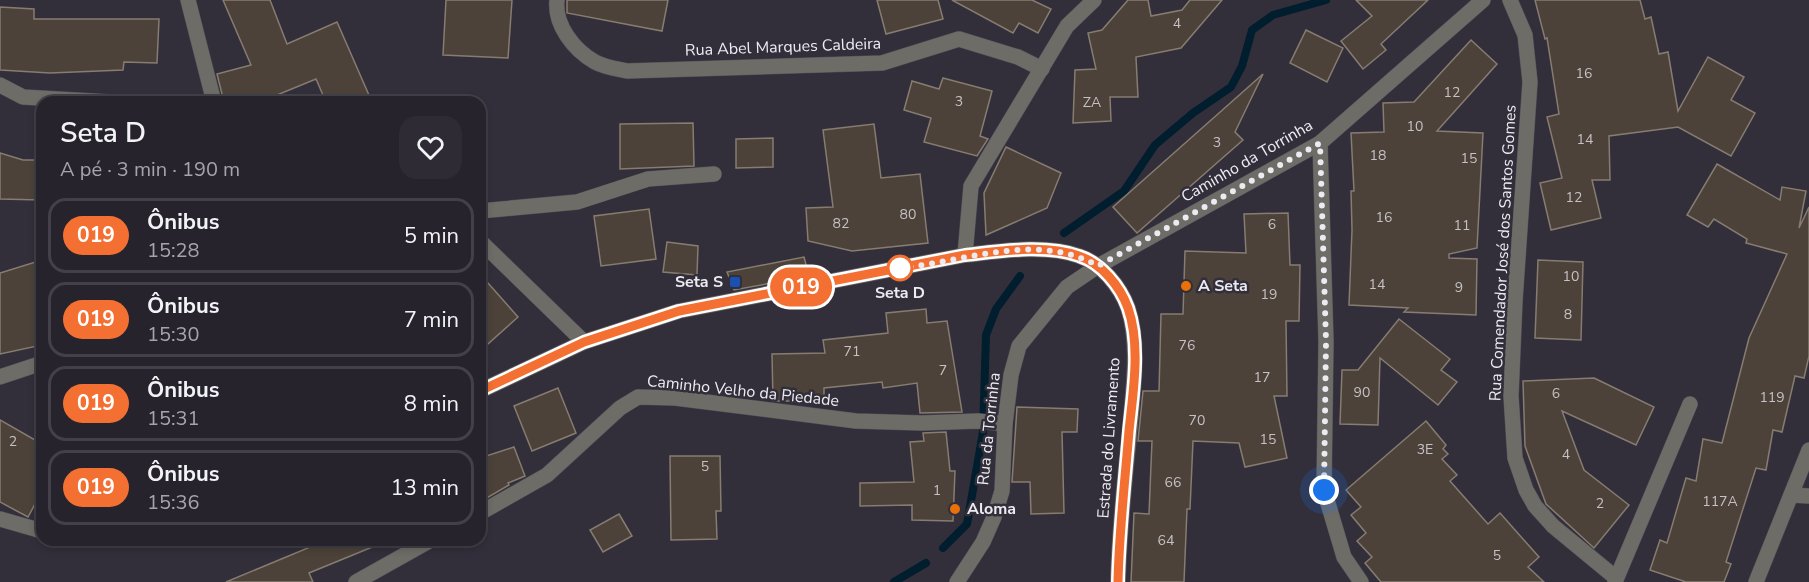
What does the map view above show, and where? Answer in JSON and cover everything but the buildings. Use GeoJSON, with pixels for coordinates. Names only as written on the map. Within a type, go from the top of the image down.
{"type":"FeatureCollection","features":[{"type":"Feature","properties":{"kind":"street"},"geometry":{"type":"LineString","coordinates":[[188,0],[212,96]]}},
{"type":"Feature","properties":{"kind":"street","name":"Rua Abel Marques Caldeira"},"geometry":{"type":"LineString","coordinates":[[557,0],[562,30],[576,46],[596,63],[627,71],[882,63],[959,39],[1018,57],[1042,69]]}},
{"type":"Feature","properties":{"kind":"street"},"geometry":{"type":"LineString","coordinates":[[965,255],[971,186],[1067,26],[1094,0]]}},
{"type":"Feature","properties":{"kind":"street","name":"Caminho da Torrinha"},"geometry":{"type":"LineString","coordinates":[[1098,266],[1320,143],[1483,0]]}},
{"type":"Feature","properties":{"kind":"street","name":"Rua Comendador José dos Santos Gomes"},"geometry":{"type":"LineString","coordinates":[[1510,0],[1525,34],[1530,82],[1511,396],[1515,458],[1526,490],[1535,506],[1553,526],[1615,580]]}},
{"type":"Feature","properties":{"kind":"street"},"geometry":{"type":"LineString","coordinates":[[0,85],[23,98],[36,99]]}},
{"type":"Feature","properties":{"kind":"street"},"geometry":{"type":"LineString","coordinates":[[1320,143],[1326,341],[1324,490],[1344,557],[1361,582]]}},
{"type":"Feature","properties":{"kind":"street"},"geometry":{"type":"LineString","coordinates":[[486,210],[577,202],[648,179],[714,174]]}},
{"type":"Feature","properties":{"kind":"street"},"geometry":{"type":"LineString","coordinates":[[486,247],[584,342]]}},
{"type":"Feature","properties":{"kind":"street","name":"Estrada do Livramento"},"geometry":{"type":"LineString","coordinates":[[486,388],[584,342],[679,311],[965,255],[1006,251],[1057,251],[1080,256],[1098,266],[1114,282],[1127,307],[1132,330],[1134,382],[1118,549],[1118,582]]}},
{"type":"Feature","properties":{"kind":"street","name":"Rua da Torrinha"},"geometry":{"type":"LineString","coordinates":[[957,582],[983,542],[1002,491],[1005,424],[1011,375],[1019,346],[1067,287],[1098,266]]}},
{"type":"Feature","properties":{"kind":"street"},"geometry":{"type":"LineString","coordinates":[[0,377],[36,365]]}},
{"type":"Feature","properties":{"kind":"street","name":"Caminho Velho da Piedade"},"geometry":{"type":"LineString","coordinates":[[486,510],[547,475],[620,408],[638,397],[675,398],[856,422],[978,421],[1005,424]]}},
{"type":"Feature","properties":{"kind":"street"},"geometry":{"type":"LineString","coordinates":[[1615,580],[1690,404]]}},
{"type":"Feature","properties":{"kind":"street"},"geometry":{"type":"LineString","coordinates":[[1756,582],[1809,450]]}},
{"type":"Feature","properties":{"kind":"street"},"geometry":{"type":"LineString","coordinates":[[1791,495],[1809,496]]}},
{"type":"Feature","properties":{"kind":"street"},"geometry":{"type":"LineString","coordinates":[[0,519],[36,529]]}},
{"type":"Feature","properties":{"kind":"street"},"geometry":{"type":"LineString","coordinates":[[356,582],[420,546]]}},
{"type":"Feature","properties":{"kind":"waterway"},"geometry":{"type":"LineString","coordinates":[[1064,233],[1124,191],[1155,145],[1193,113],[1231,87],[1242,66],[1252,30],[1273,15],[1326,0]]}},
{"type":"Feature","properties":{"kind":"waterway"},"geometry":{"type":"LineString","coordinates":[[943,548],[967,524],[983,432],[986,335],[996,309],[1020,276]]}},
{"type":"Feature","properties":{"kind":"waterway"},"geometry":{"type":"LineString","coordinates":[[894,582],[926,563]]}},
{"type":"Feature","properties":{"kind":"bus line","name":"019"},"geometry":{"type":"LineString","coordinates":[[486,388],[584,342],[679,311],[965,255],[1006,251],[1057,251],[1080,256],[1098,266],[1114,282],[1127,307],[1132,330],[1134,382],[1118,549],[1118,582]]}},
{"type":"Feature","properties":{"kind":"place","name":"Seta D"},"geometry":{"type":"Point","coordinates":[900,268]}},
{"type":"Feature","properties":{"kind":"place","name":"Seta S"},"geometry":{"type":"Point","coordinates":[735,282]}},
{"type":"Feature","properties":{"kind":"place","name":"A Seta"},"geometry":{"type":"Point","coordinates":[1186,286]}},
{"type":"Feature","properties":{"kind":"place","name":"Aloma"},"geometry":{"type":"Point","coordinates":[955,509]}},
{"type":"Feature","properties":{"kind":"route"},"geometry":{"type":"LineString","coordinates":[[900,268],[965,255],[1006,251],[1057,251],[1080,256],[1098,266],[1320,143],[1326,341],[1324,490]]}}]}
